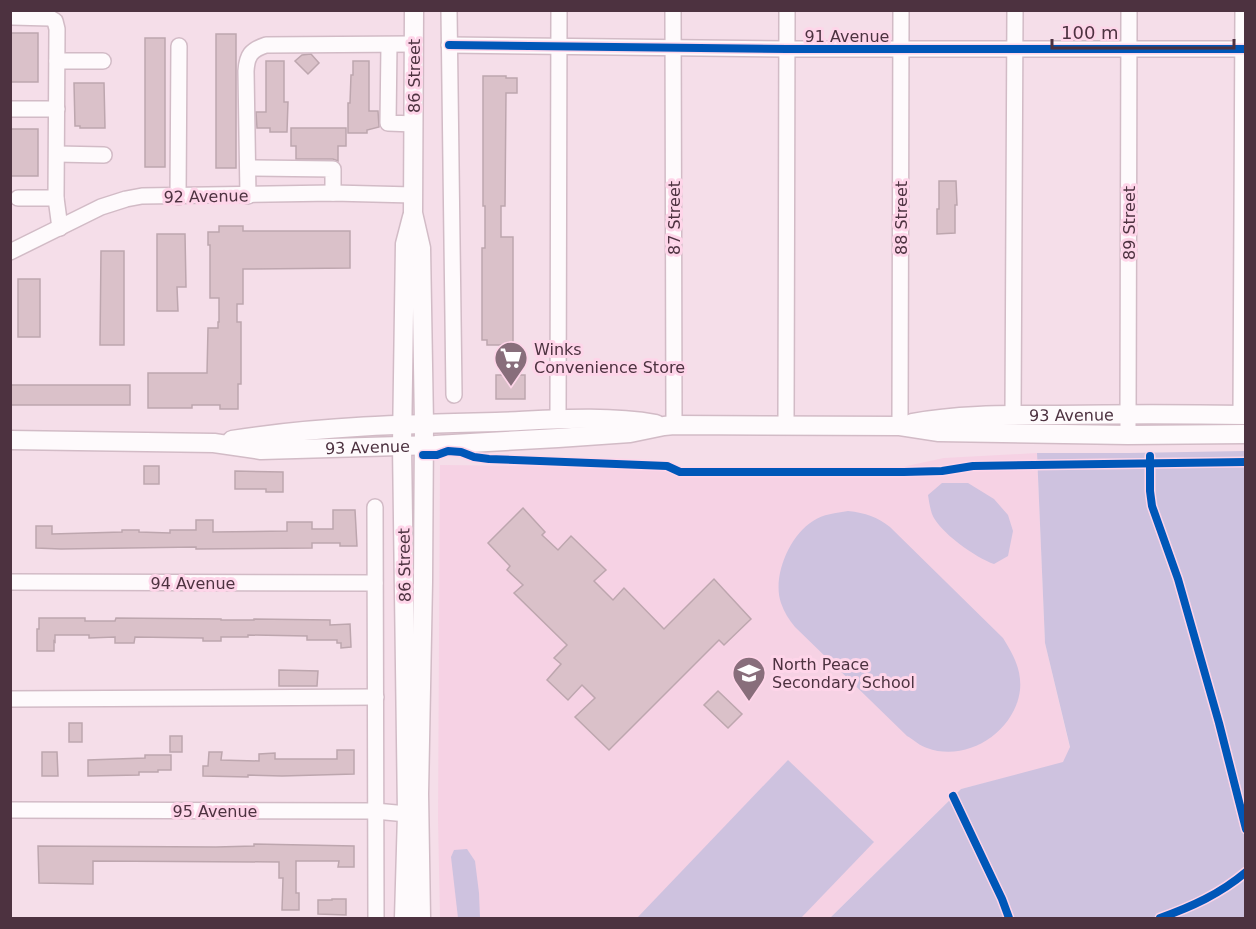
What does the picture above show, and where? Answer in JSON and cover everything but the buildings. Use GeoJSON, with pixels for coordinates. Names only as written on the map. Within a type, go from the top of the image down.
{"type":"FeatureCollection","features":[{"type":"Feature","properties":{"kind":"main road","name":"86 Street"},"geometry":{"type":"LineString","coordinates":[[414,10],[413,204],[405,244],[402,445],[413,816],[421,918]]}},
{"type":"Feature","properties":{"kind":"main road","name":"86 Street"},"geometry":{"type":"LineString","coordinates":[[404,918],[413,816],[423,582],[424,424],[421,248],[413,204]]}},
{"type":"Feature","properties":{"kind":"main road","name":"93 Avenue"},"geometry":{"type":"LineString","coordinates":[[900,426],[939,418],[1013,415],[1243,415]]}},
{"type":"Feature","properties":{"kind":"main road","name":"93 Avenue"},"geometry":{"type":"LineString","coordinates":[[214,443],[261,435],[336,428],[558,420],[630,420],[669,426],[900,426],[939,432],[1245,434]]}},
{"type":"Feature","properties":{"kind":"main road","name":"93 Avenue"},"geometry":{"type":"LineString","coordinates":[[10,440],[214,443],[261,450],[424,445],[630,434],[669,426]]}},
{"type":"Feature","properties":{"kind":"street"},"geometry":{"type":"LineString","coordinates":[[449,10],[454,395]]}},
{"type":"Feature","properties":{"kind":"street"},"geometry":{"type":"LineString","coordinates":[[558,420],[559,10]]}},
{"type":"Feature","properties":{"kind":"street","name":"87 Street"},"geometry":{"type":"LineString","coordinates":[[669,426],[673,10]]}},
{"type":"Feature","properties":{"kind":"street"},"geometry":{"type":"LineString","coordinates":[[786,426],[788,10]]}},
{"type":"Feature","properties":{"kind":"street","name":"88 Street"},"geometry":{"type":"LineString","coordinates":[[900,426],[901,10]]}},
{"type":"Feature","properties":{"kind":"street"},"geometry":{"type":"LineString","coordinates":[[1013,415],[1016,10]]}},
{"type":"Feature","properties":{"kind":"street","name":"89 Street"},"geometry":{"type":"LineString","coordinates":[[1128,435],[1130,10]]}},
{"type":"Feature","properties":{"kind":"street"},"geometry":{"type":"LineString","coordinates":[[1243,10],[1243,415]]}},
{"type":"Feature","properties":{"kind":"street"},"geometry":{"type":"LineString","coordinates":[[12,17],[50,18],[55,21],[57,29],[56,198],[60,228]]}},
{"type":"Feature","properties":{"kind":"street"},"geometry":{"type":"LineString","coordinates":[[248,195],[247,61],[251,53],[266,45],[414,44]]}},
{"type":"Feature","properties":{"kind":"street"},"geometry":{"type":"LineString","coordinates":[[389,45],[388,123],[414,124]]}},
{"type":"Feature","properties":{"kind":"street","name":"91 Avenue"},"geometry":{"type":"LineString","coordinates":[[449,45],[787,49],[1244,49]]}},
{"type":"Feature","properties":{"kind":"street"},"geometry":{"type":"LineString","coordinates":[[178,196],[179,46]]}},
{"type":"Feature","properties":{"kind":"street"},"geometry":{"type":"LineString","coordinates":[[57,61],[103,61]]}},
{"type":"Feature","properties":{"kind":"street"},"geometry":{"type":"LineString","coordinates":[[11,109],[57,109]]}},
{"type":"Feature","properties":{"kind":"street"},"geometry":{"type":"LineString","coordinates":[[57,154],[104,155]]}},
{"type":"Feature","properties":{"kind":"street"},"geometry":{"type":"LineString","coordinates":[[248,168],[333,169],[333,193]]}},
{"type":"Feature","properties":{"kind":"street","name":"92 Avenue"},"geometry":{"type":"LineString","coordinates":[[10,252],[113,202],[142,196],[333,193],[413,204]]}},
{"type":"Feature","properties":{"kind":"street"},"geometry":{"type":"LineString","coordinates":[[18,198],[56,198]]}},
{"type":"Feature","properties":{"kind":"street","name":"86 Street"},"geometry":{"type":"LineString","coordinates":[[375,507],[376,918]]}},
{"type":"Feature","properties":{"kind":"street","name":"94 Avenue"},"geometry":{"type":"LineString","coordinates":[[10,582],[375,583]]}},
{"type":"Feature","properties":{"kind":"street"},"geometry":{"type":"LineString","coordinates":[[10,699],[376,697]]}},
{"type":"Feature","properties":{"kind":"street","name":"95 Avenue"},"geometry":{"type":"LineString","coordinates":[[10,810],[375,811],[413,816]]}},
{"type":"Feature","properties":{"kind":"shaded area"},"geometry":{"type":"Polygon","coordinates":[[[1245,451],[1245,918],[830,918],[961,789],[1063,762],[1070,747],[1045,643],[1037,453],[1245,451]]]}},
{"type":"Feature","properties":{"kind":"shaded area","name":"North Peace Secondary School"},"geometry":{"type":"Polygon","coordinates":[[[1037,453],[1045,643],[1073,761],[961,789],[830,918],[440,918],[438,819],[440,465],[902,467],[944,458],[1037,453]]]}},
{"type":"Feature","properties":{"kind":"shaded area"},"geometry":{"type":"Polygon","coordinates":[[[942,483],[968,483],[994,499],[1008,515],[1013,531],[1008,556],[994,564],[986,561],[959,544],[942,529],[932,514],[928,495],[942,483]]]}},
{"type":"Feature","properties":{"kind":"shaded area"},"geometry":{"type":"Polygon","coordinates":[[[848,511],[871,516],[890,527],[1007,644],[1018,669],[1020,690],[1009,719],[987,740],[958,751],[942,752],[919,744],[907,736],[795,627],[787,616],[781,603],[779,581],[790,547],[804,528],[813,521],[825,515],[848,511]]]}},
{"type":"Feature","properties":{"kind":"shaded area"},"geometry":{"type":"Polygon","coordinates":[[[788,760],[874,842],[801,918],[637,918],[788,760]]]}},
{"type":"Feature","properties":{"kind":"shaded area"},"geometry":{"type":"Polygon","coordinates":[[[467,849],[475,861],[480,918],[458,918],[451,857],[454,850],[467,849]]]}},
{"type":"Feature","properties":{"kind":"cycle path"},"geometry":{"type":"LineString","coordinates":[[449,45],[787,49],[1246,49]]}},
{"type":"Feature","properties":{"kind":"cycle path"},"geometry":{"type":"LineString","coordinates":[[423,455],[437,455],[448,451],[489,459],[667,466],[680,472],[904,472],[942,471],[973,466],[1246,462]]}},
{"type":"Feature","properties":{"kind":"cycle path"},"geometry":{"type":"LineString","coordinates":[[1150,456],[1152,506],[1178,579],[1246,829]]}},
{"type":"Feature","properties":{"kind":"cycle path"},"geometry":{"type":"LineString","coordinates":[[953,796],[1009,918]]}},
{"type":"Feature","properties":{"kind":"cycle path"},"geometry":{"type":"LineString","coordinates":[[1160,918],[1205,899],[1246,872]]}},
{"type":"Feature","properties":{"kind":"place","name":"Winks Convenience Store"},"geometry":{"type":"Point","coordinates":[511,387]}},
{"type":"Feature","properties":{"kind":"place","name":"North Peace Secondary School"},"geometry":{"type":"Point","coordinates":[749,702]}}]}
